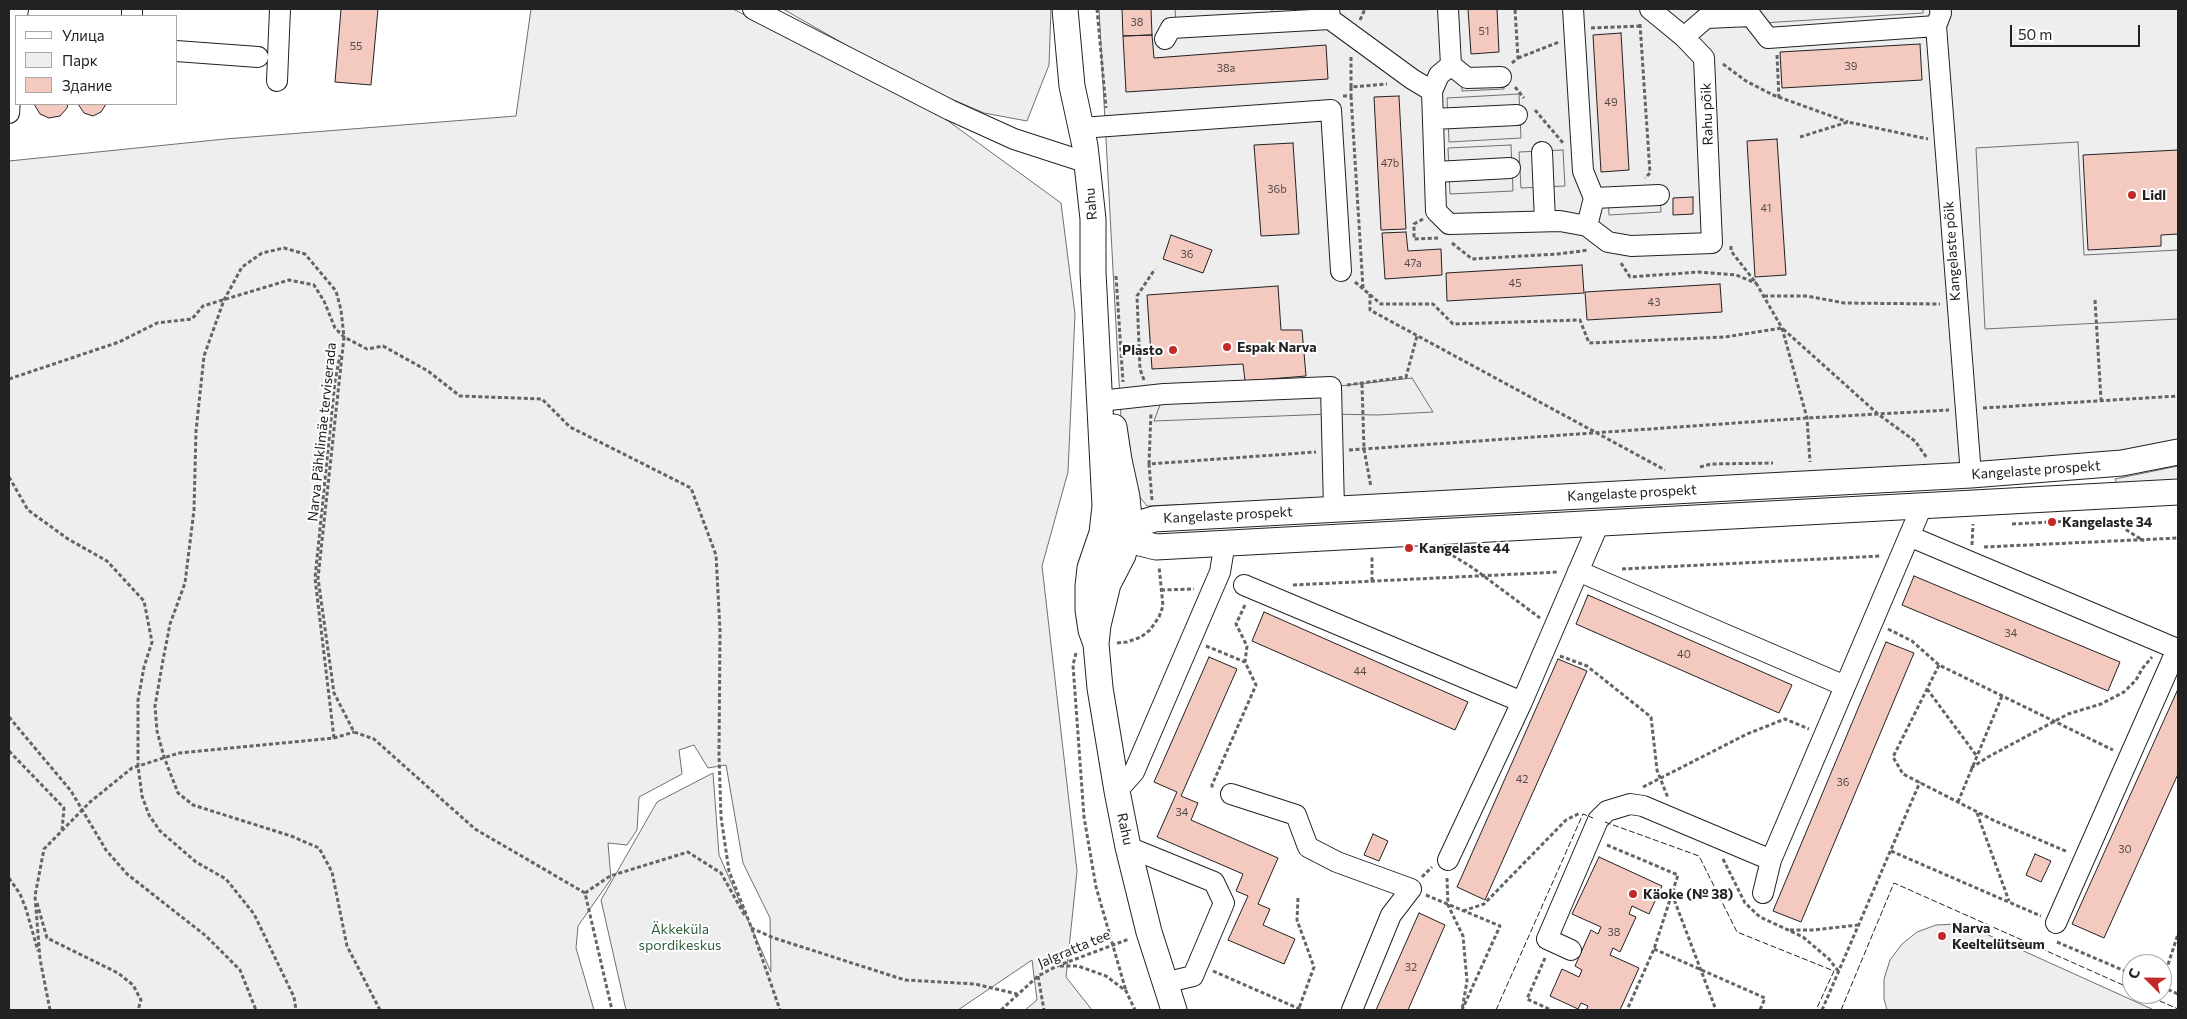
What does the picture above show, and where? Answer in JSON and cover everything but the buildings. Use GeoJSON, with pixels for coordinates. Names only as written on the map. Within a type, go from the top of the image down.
{"type":"FeatureCollection","features":[{"type":"Feature","properties":{"kind":"main road","name":"Rahu"},"geometry":{"type":"LineString","coordinates":[[1065,9],[1072,86],[1088,162],[1093,219],[1093,272],[1100,401],[1110,410],[1119,460],[1116,501],[1102,532],[1096,555],[1090,568],[1088,610],[1091,630],[1096,644]]}},
{"type":"Feature","properties":{"kind":"main road","name":"Kangelaste prospekt"},"geometry":{"type":"LineString","coordinates":[[1096,555],[1127,533],[1154,519],[1971,475],[2122,463],[2178,452]]}},
{"type":"Feature","properties":{"kind":"main road","name":"Kangelaste prospekt"},"geometry":{"type":"LineString","coordinates":[[1156,547],[2178,492]]}},
{"type":"Feature","properties":{"kind":"main road","name":"Rahu"},"geometry":{"type":"LineString","coordinates":[[1116,501],[1127,533],[1123,554],[1112,572],[1098,625],[1096,644],[1100,688],[1128,847],[1149,932],[1174,1010]]}},
{"type":"Feature","properties":{"kind":"main road"},"geometry":{"type":"LineString","coordinates":[[1116,501],[1154,519]]}},
{"type":"Feature","properties":{"kind":"main road"},"geometry":{"type":"LineString","coordinates":[[1127,533],[1145,545],[1156,547]]}},
{"type":"Feature","properties":{"kind":"main road"},"geometry":{"type":"LineString","coordinates":[[1105,598],[1113,584],[1132,562],[1156,547]]}},
{"type":"Feature","properties":{"kind":"street"},"geometry":{"type":"LineString","coordinates":[[277,80],[280,9]]}},
{"type":"Feature","properties":{"kind":"street"},"geometry":{"type":"LineString","coordinates":[[753,9],[941,105],[1014,139],[1088,162]]}},
{"type":"Feature","properties":{"kind":"street"},"geometry":{"type":"LineString","coordinates":[[1448,9],[1451,65],[1467,78],[1504,72]]}},
{"type":"Feature","properties":{"kind":"street"},"geometry":{"type":"LineString","coordinates":[[1572,9],[1583,171],[1594,198],[1587,226]]}},
{"type":"Feature","properties":{"kind":"street"},"geometry":{"type":"LineString","coordinates":[[1684,37],[1706,18],[1755,12],[1768,38],[1938,17]]}},
{"type":"Feature","properties":{"kind":"street"},"geometry":{"type":"LineString","coordinates":[[1165,39],[1171,28],[1329,14],[1404,74],[1432,91]]}},
{"type":"Feature","properties":{"kind":"street","name":"Rahu põik"},"geometry":{"type":"LineString","coordinates":[[1645,15],[1684,37],[1704,58],[1721,243]]}},
{"type":"Feature","properties":{"kind":"street","name":"Kangelaste põik"},"geometry":{"type":"LineString","coordinates":[[1938,17],[1971,475]]}},
{"type":"Feature","properties":{"kind":"street"},"geometry":{"type":"LineString","coordinates":[[9,114],[15,39]]}},
{"type":"Feature","properties":{"kind":"street"},"geometry":{"type":"LineString","coordinates":[[178,51],[258,57]]}},
{"type":"Feature","properties":{"kind":"street"},"geometry":{"type":"LineString","coordinates":[[1451,65],[1439,75],[1432,91],[1436,211],[1449,224],[1560,221],[1587,226],[1608,242],[1631,246],[1721,243]]}},
{"type":"Feature","properties":{"kind":"street"},"geometry":{"type":"LineString","coordinates":[[1433,118],[1526,109]]}},
{"type":"Feature","properties":{"kind":"street"},"geometry":{"type":"LineString","coordinates":[[1081,128],[1331,110],[1340,270]]}},
{"type":"Feature","properties":{"kind":"street"},"geometry":{"type":"LineString","coordinates":[[1542,152],[1545,221]]}},
{"type":"Feature","properties":{"kind":"street"},"geometry":{"type":"LineString","coordinates":[[1435,172],[1510,168]]}},
{"type":"Feature","properties":{"kind":"street"},"geometry":{"type":"LineString","coordinates":[[1594,198],[1659,195]]}},
{"type":"Feature","properties":{"kind":"street"},"geometry":{"type":"LineString","coordinates":[[1100,401],[1151,396],[1331,387],[1334,509]]}},
{"type":"Feature","properties":{"kind":"street"},"geometry":{"type":"LineString","coordinates":[[1763,893],[1771,860],[1922,506]]}},
{"type":"Feature","properties":{"kind":"street"},"geometry":{"type":"LineString","coordinates":[[1448,860],[1522,702],[1599,523]]}},
{"type":"Feature","properties":{"kind":"street"},"geometry":{"type":"LineString","coordinates":[[1909,536],[2174,646],[2129,758],[2056,923]]}},
{"type":"Feature","properties":{"kind":"street"},"geometry":{"type":"LineString","coordinates":[[1117,792],[1134,772],[1220,572],[1225,542]]}},
{"type":"Feature","properties":{"kind":"street"},"geometry":{"type":"LineString","coordinates":[[1578,571],[1845,686]]}},
{"type":"Feature","properties":{"kind":"street"},"geometry":{"type":"LineString","coordinates":[[1248,587],[1522,702]]}},
{"type":"Feature","properties":{"kind":"street"},"geometry":{"type":"LineString","coordinates":[[1231,794],[1296,815],[1308,847],[1337,862],[1411,889],[1391,916],[1352,1010]]}},
{"type":"Feature","properties":{"kind":"street"},"geometry":{"type":"LineString","coordinates":[[1570,950],[1547,939],[1598,820],[1613,809],[1630,804],[1643,806],[1771,860]]}},
{"type":"Feature","properties":{"kind":"street"},"geometry":{"type":"LineString","coordinates":[[1128,847],[1214,882],[1224,903],[1193,976],[1164,983]]}},
{"type":"Feature","properties":{"kind":"path"},"geometry":{"type":"LineString","coordinates":[[1515,9],[1518,58]]}},
{"type":"Feature","properties":{"kind":"path"},"geometry":{"type":"LineString","coordinates":[[1642,181],[1650,173],[1640,26],[1645,15]]}},
{"type":"Feature","properties":{"kind":"path"},"geometry":{"type":"LineString","coordinates":[[1582,155],[1565,145],[1526,109],[1504,72],[1518,58],[1564,40],[1574,34],[1640,26]]}},
{"type":"Feature","properties":{"kind":"path"},"geometry":{"type":"LineString","coordinates":[[1777,53],[1779,98]]}},
{"type":"Feature","properties":{"kind":"path"},"geometry":{"type":"LineString","coordinates":[[1351,54],[1351,87]]}},
{"type":"Feature","properties":{"kind":"path"},"geometry":{"type":"LineString","coordinates":[[1720,71],[1719,61],[1746,82],[1779,98],[1848,122],[1935,141]]}},
{"type":"Feature","properties":{"kind":"path"},"geometry":{"type":"LineString","coordinates":[[1351,96],[1363,288]]}},
{"type":"Feature","properties":{"kind":"path"},"geometry":{"type":"LineString","coordinates":[[1800,137],[1848,122]]}},
{"type":"Feature","properties":{"kind":"path"},"geometry":{"type":"LineString","coordinates":[[1449,224],[1449,240],[1472,259],[1558,254],[1593,249],[1608,242]]}},
{"type":"Feature","properties":{"kind":"path"},"geometry":{"type":"LineString","coordinates":[[1721,243],[1731,251],[1756,283],[1782,328],[1807,418],[1810,462]]}},
{"type":"Feature","properties":{"kind":"path","name":"Narva Pähklimäe terviserada"},"geometry":{"type":"LineString","coordinates":[[354,732],[334,693],[318,578],[344,337],[336,291],[305,254],[284,248],[262,253],[242,267],[224,300],[204,356],[196,431],[194,510],[185,583],[170,624],[155,706],[157,731],[164,757],[178,793],[193,805],[291,836],[319,848],[332,872],[347,946],[380,1010]]}},
{"type":"Feature","properties":{"kind":"path"},"geometry":{"type":"LineString","coordinates":[[1619,260],[1630,277],[1698,272],[1736,275],[1756,283]]}},
{"type":"Feature","properties":{"kind":"path"},"geometry":{"type":"LineString","coordinates":[[1149,464],[1151,396],[1140,369],[1137,296],[1155,269]]}},
{"type":"Feature","properties":{"kind":"path"},"geometry":{"type":"LineString","coordinates":[[1340,270],[1380,304],[1433,304],[1453,324],[1580,320],[1589,343],[1725,337],[1782,328]]}},
{"type":"Feature","properties":{"kind":"path"},"geometry":{"type":"LineString","coordinates":[[9,379],[119,342],[156,324],[192,319],[203,306],[289,280],[314,285],[324,301],[335,328],[344,337],[368,349],[383,346],[428,371],[460,396],[542,399],[570,427],[691,488],[716,555],[720,630],[719,754],[721,817],[729,871],[752,929],[780,1010]]}},
{"type":"Feature","properties":{"kind":"path"},"geometry":{"type":"LineString","coordinates":[[1370,294],[1370,310],[1672,474]]}},
{"type":"Feature","properties":{"kind":"path"},"geometry":{"type":"LineString","coordinates":[[1764,296],[1807,296],[1844,303],[1944,303]]}},
{"type":"Feature","properties":{"kind":"path"},"geometry":{"type":"LineString","coordinates":[[2095,300],[2101,400]]}},
{"type":"Feature","properties":{"kind":"path"},"geometry":{"type":"LineString","coordinates":[[1782,328],[1878,414],[1915,441],[1931,463],[1922,463]]}},
{"type":"Feature","properties":{"kind":"path"},"geometry":{"type":"LineString","coordinates":[[1331,387],[1406,376],[1417,336]]}},
{"type":"Feature","properties":{"kind":"path"},"geometry":{"type":"LineString","coordinates":[[334,738],[315,578],[335,381],[344,337]]}},
{"type":"Feature","properties":{"kind":"path"},"geometry":{"type":"LineString","coordinates":[[1362,384],[1364,450],[1373,507]]}},
{"type":"Feature","properties":{"kind":"path"},"geometry":{"type":"LineString","coordinates":[[1950,401],[1950,418]]}},
{"type":"Feature","properties":{"kind":"path"},"geometry":{"type":"LineString","coordinates":[[1800,462],[1818,463]]}},
{"type":"Feature","properties":{"kind":"path"},"geometry":{"type":"LineString","coordinates":[[1692,469],[1711,464],[1782,463]]}},
{"type":"Feature","properties":{"kind":"path"},"geometry":{"type":"LineString","coordinates":[[9,477],[28,510],[68,539],[107,561],[144,601],[152,642],[144,668],[138,700],[138,766],[142,796],[149,816],[160,831],[196,862],[226,879],[254,914],[294,997],[296,1010]]}},
{"type":"Feature","properties":{"kind":"path"},"geometry":{"type":"LineString","coordinates":[[2007,523],[2109,519],[2144,541]]}},
{"type":"Feature","properties":{"kind":"path"},"geometry":{"type":"LineString","coordinates":[[1945,551],[1972,548],[1974,521]]}},
{"type":"Feature","properties":{"kind":"path"},"geometry":{"type":"LineString","coordinates":[[1372,581],[1373,535]]}},
{"type":"Feature","properties":{"kind":"path"},"geometry":{"type":"LineString","coordinates":[[1981,548],[2178,538]]}},
{"type":"Feature","properties":{"kind":"path"},"geometry":{"type":"LineString","coordinates":[[1445,550],[1553,628]]}},
{"type":"Feature","properties":{"kind":"path"},"geometry":{"type":"LineString","coordinates":[[1615,570],[1901,555]]}},
{"type":"Feature","properties":{"kind":"path"},"geometry":{"type":"LineString","coordinates":[[1284,586],[1578,571]]}},
{"type":"Feature","properties":{"kind":"path"},"geometry":{"type":"LineString","coordinates":[[1231,794],[1212,800],[1212,785],[1256,685],[1246,662],[1247,646],[1236,624],[1248,587]]}},
{"type":"Feature","properties":{"kind":"path"},"geometry":{"type":"LineString","coordinates":[[1161,590],[1212,588]]}},
{"type":"Feature","properties":{"kind":"path"},"geometry":{"type":"LineString","coordinates":[[1873,621],[1912,641],[1939,665],[2129,758]]}},
{"type":"Feature","properties":{"kind":"path"},"geometry":{"type":"LineString","coordinates":[[1190,640],[1246,662]]}},
{"type":"Feature","properties":{"kind":"path"},"geometry":{"type":"LineString","coordinates":[[1971,768],[2068,714],[2101,704],[2124,692],[2136,680],[2154,654],[2174,646]]}},
{"type":"Feature","properties":{"kind":"path"},"geometry":{"type":"LineString","coordinates":[[1544,649],[1587,666],[1651,717],[1657,770],[1668,799],[1685,823]]}},
{"type":"Feature","properties":{"kind":"path"},"geometry":{"type":"LineString","coordinates":[[1939,665],[1893,757],[1903,774],[1977,812],[2084,859]]}},
{"type":"Feature","properties":{"kind":"path"},"geometry":{"type":"LineString","coordinates":[[1927,689],[1977,756]]}},
{"type":"Feature","properties":{"kind":"path"},"geometry":{"type":"LineString","coordinates":[[1958,802],[2002,696]]}},
{"type":"Feature","properties":{"kind":"path"},"geometry":{"type":"LineString","coordinates":[[9,718],[71,791],[106,850],[127,874],[206,936],[240,970],[256,1010]]}},
{"type":"Feature","properties":{"kind":"path"},"geometry":{"type":"LineString","coordinates":[[1463,911],[1484,904],[1566,820],[1590,808],[1613,809],[1632,793],[1660,778],[1747,734],[1785,719],[1824,735]]}},
{"type":"Feature","properties":{"kind":"path"},"geometry":{"type":"LineString","coordinates":[[40,958],[35,896],[44,849],[82,810],[132,768],[179,752],[334,738],[354,732],[374,738],[475,829],[585,893],[612,1010]]}},
{"type":"Feature","properties":{"kind":"path"},"geometry":{"type":"LineString","coordinates":[[9,751],[64,808],[62,831]]}},
{"type":"Feature","properties":{"kind":"path"},"geometry":{"type":"LineString","coordinates":[[1822,1010],[1920,782]]}},
{"type":"Feature","properties":{"kind":"path"},"geometry":{"type":"LineString","coordinates":[[1977,812],[2009,902]]}},
{"type":"Feature","properties":{"kind":"path"},"geometry":{"type":"LineString","coordinates":[[1590,838],[1678,875],[1654,949],[1627,1010]]}},
{"type":"Feature","properties":{"kind":"path"},"geometry":{"type":"LineString","coordinates":[[1891,851],[2056,923],[2047,938],[2122,970]]}},
{"type":"Feature","properties":{"kind":"path"},"geometry":{"type":"LineString","coordinates":[[585,893],[610,876],[688,852],[721,873],[752,929],[774,938],[905,980],[975,984],[1017,994]]}},
{"type":"Feature","properties":{"kind":"path"},"geometry":{"type":"LineString","coordinates":[[1462,1010],[1467,981],[1463,936],[1448,904],[1448,860],[1435,864],[1411,889],[1448,904],[1463,911],[1500,926],[1462,1010]]}},
{"type":"Feature","properties":{"kind":"path"},"geometry":{"type":"LineString","coordinates":[[9,878],[20,894],[26,909],[40,958],[50,1010]]}},
{"type":"Feature","properties":{"kind":"path"},"geometry":{"type":"LineString","coordinates":[[1672,894],[1716,1010]]}},
{"type":"Feature","properties":{"kind":"path"},"geometry":{"type":"LineString","coordinates":[[35,896],[47,938],[118,973],[133,985],[141,1000],[138,1010]]}},
{"type":"Feature","properties":{"kind":"path"},"geometry":{"type":"LineString","coordinates":[[1197,964],[1300,1009],[1314,967],[1297,920],[1298,898]]}},
{"type":"Feature","properties":{"kind":"path"},"geometry":{"type":"LineString","coordinates":[[1787,930],[1814,930],[1859,925]]}},
{"type":"Feature","properties":{"kind":"path","name":"Jalgratta tee"},"geometry":{"type":"LineString","coordinates":[[1001,1010],[1038,976],[1057,966],[1149,932]]}},
{"type":"Feature","properties":{"kind":"path"},"geometry":{"type":"LineString","coordinates":[[2171,954],[2178,934]]}},
{"type":"Feature","properties":{"kind":"path"},"geometry":{"type":"LineString","coordinates":[[1551,1010],[1527,999],[1552,941]]}},
{"type":"Feature","properties":{"kind":"path"},"geometry":{"type":"LineString","coordinates":[[1654,949],[1765,998],[1760,1010]]}},
{"type":"Feature","properties":{"kind":"path"},"geometry":{"type":"LineString","coordinates":[[1057,966],[1078,966],[1106,976],[1126,991],[1135,1010]]}},
{"type":"Feature","properties":{"kind":"path"},"geometry":{"type":"LineString","coordinates":[[1038,976],[1044,1010]]}},
{"type":"Feature","properties":{"kind":"green space","name":"Äkkeküla spordikeskus"},"geometry":{"type":"Polygon","coordinates":[[[531,9],[733,9],[933,110],[1061,203],[1075,314],[1068,472],[1042,566],[1077,871],[1066,977],[1092,1010],[1025,1010],[1037,1000],[1032,960],[958,1010],[626,1010],[601,900],[657,802],[713,773],[719,855],[771,972],[770,918],[743,863],[726,765],[708,768],[694,745],[679,750],[682,774],[639,797],[637,830],[627,845],[608,843],[611,879],[578,926],[576,948],[594,1010],[9,1010],[9,161],[225,139],[516,116],[531,9]]]}},
{"type":"Feature","properties":{"kind":"green space"},"geometry":{"type":"Polygon","coordinates":[[[783,9],[1051,9],[1049,65],[1027,121],[984,113],[909,81],[783,9]]]}},
{"type":"Feature","properties":{"kind":"green space"},"geometry":{"type":"Polygon","coordinates":[[[1099,9],[2178,9],[2178,447],[2056,468],[1147,506],[1130,485],[1122,437],[1099,9]]]}},
{"type":"Feature","properties":{"kind":"green space"},"geometry":{"type":"Polygon","coordinates":[[[2178,466],[2178,481],[2117,484],[2115,479],[2178,466]]]}},
{"type":"Feature","properties":{"kind":"green space","name":"Narva Keeltelütseum"},"geometry":{"type":"Polygon","coordinates":[[[1956,924],[1975,929],[2122,996],[2122,1004],[2141,1004],[2154,1010],[1887,1010],[1884,999],[1884,979],[1890,960],[1902,944],[1917,932],[1936,925],[1956,924]]]}},
{"type":"Feature","properties":{"kind":"shaded area"},"geometry":{"type":"Polygon","coordinates":[[[1175,9],[1272,9],[1272,16],[1176,23],[1175,9]]]}},
{"type":"Feature","properties":{"kind":"shaded area"},"geometry":{"type":"Polygon","coordinates":[[[1698,9],[1923,9],[1923,13],[1698,27],[1698,9]]]}},
{"type":"Feature","properties":{"kind":"shaded area"},"geometry":{"type":"Polygon","coordinates":[[[1504,75],[1504,89],[1462,91],[1462,77],[1504,75]]]}},
{"type":"Feature","properties":{"kind":"shaded area"},"geometry":{"type":"Polygon","coordinates":[[[1519,94],[1521,138],[1449,142],[1447,98],[1519,94]]]}},
{"type":"Feature","properties":{"kind":"shaded area"},"geometry":{"type":"Polygon","coordinates":[[[2078,142],[2084,255],[2178,250],[2178,319],[1985,329],[1976,148],[2078,142]]]}},
{"type":"Feature","properties":{"kind":"shaded area"},"geometry":{"type":"Polygon","coordinates":[[[1511,145],[1513,191],[1450,194],[1448,148],[1511,145]]]}},
{"type":"Feature","properties":{"kind":"shaded area"},"geometry":{"type":"Polygon","coordinates":[[[1563,150],[1565,186],[1521,188],[1519,152],[1563,150]]]}},
{"type":"Feature","properties":{"kind":"shaded area"},"geometry":{"type":"Polygon","coordinates":[[[1660,192],[1661,212],[1609,215],[1608,195],[1660,192]]]}},
{"type":"Feature","properties":{"kind":"shaded area"},"geometry":{"type":"Polygon","coordinates":[[[1412,378],[1433,412],[1154,421],[1164,394],[1331,387],[1412,378]]]}},
{"type":"Feature","properties":{"kind":"fence"},"geometry":{"type":"LineString","coordinates":[[1496,1010],[1583,814],[1593,818]]}},
{"type":"Feature","properties":{"kind":"fence"},"geometry":{"type":"LineString","coordinates":[[1605,822],[1699,856],[1737,932],[1834,971],[1816,1010]]}},
{"type":"Feature","properties":{"kind":"fence"},"geometry":{"type":"LineString","coordinates":[[1841,1010],[1894,883],[2122,985]]}},
{"type":"Feature","properties":{"kind":"fence"},"geometry":{"type":"LineString","coordinates":[[2167,1004],[2178,1009]]}},
{"type":"Feature","properties":{"kind":"place","name":"Lidl"},"geometry":{"type":"Point","coordinates":[2132,195]}},
{"type":"Feature","properties":{"kind":"place","name":"Espak Narva"},"geometry":{"type":"Point","coordinates":[1227,347]}},
{"type":"Feature","properties":{"kind":"place","name":"Plasto"},"geometry":{"type":"Point","coordinates":[1173,350]}},
{"type":"Feature","properties":{"kind":"place","name":"Kangelaste 34"},"geometry":{"type":"Point","coordinates":[2052,522]}},
{"type":"Feature","properties":{"kind":"place","name":"Kangelaste 44"},"geometry":{"type":"Point","coordinates":[1409,548]}},
{"type":"Feature","properties":{"kind":"place","name":"Käoke (№ 38)"},"geometry":{"type":"Point","coordinates":[1633,894]}},
{"type":"Feature","properties":{"kind":"place","name":"Narva Keeltelütseum"},"geometry":{"type":"Point","coordinates":[1942,936]}}]}
